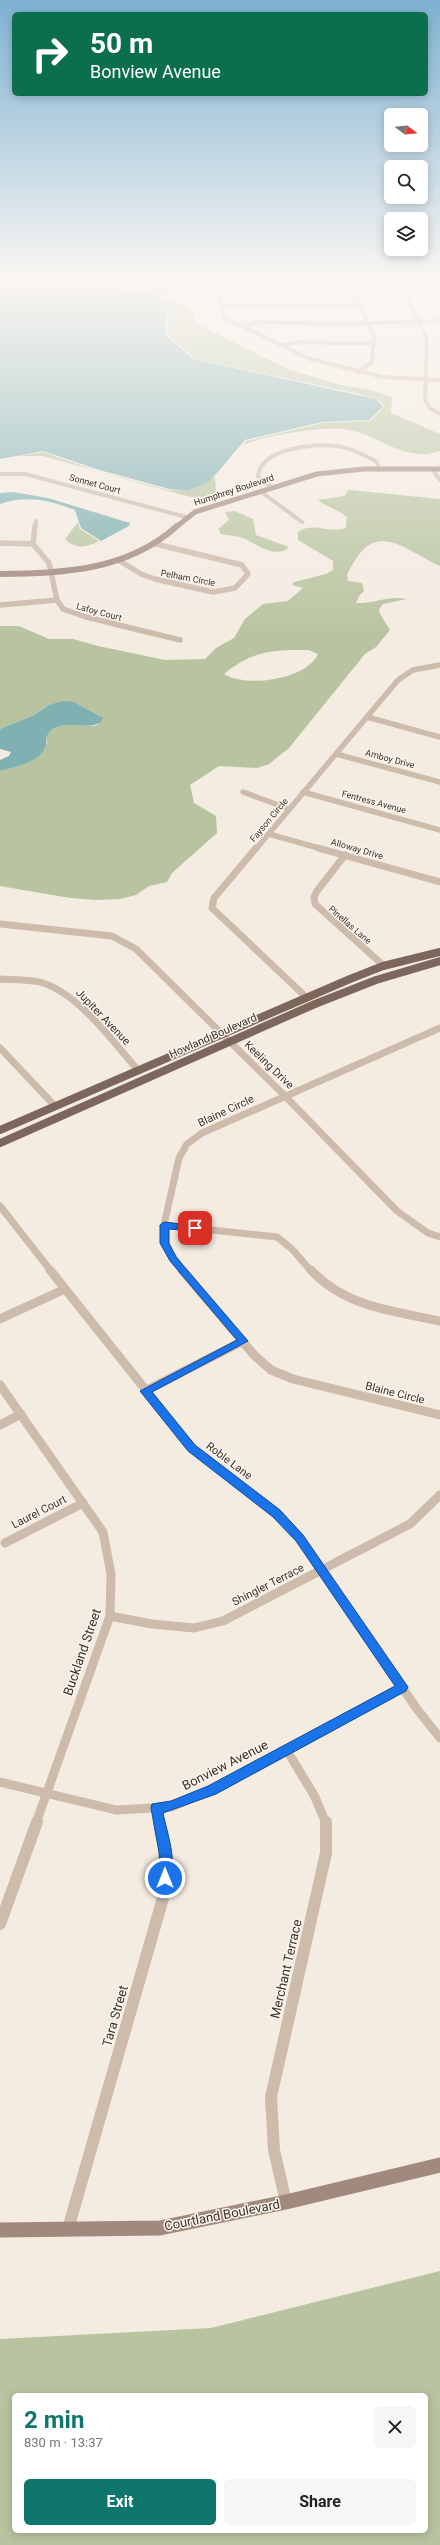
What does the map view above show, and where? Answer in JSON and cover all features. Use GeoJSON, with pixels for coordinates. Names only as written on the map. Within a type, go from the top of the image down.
{"type":"FeatureCollection","features":[{"type":"Feature","properties":{"kind":"main road","name":"Howland Boulevard"},"geometry":{"type":"LineString","coordinates":[[0,1130],[384,966],[440,952]]}},
{"type":"Feature","properties":{"kind":"main road"},"geometry":{"type":"LineString","coordinates":[[400,972],[404,961]]}},
{"type":"Feature","properties":{"kind":"main road","name":"Howland Boulevard"},"geometry":{"type":"LineString","coordinates":[[0,1143],[376,980],[440,961]]}},
{"type":"Feature","properties":{"kind":"main road"},"geometry":{"type":"LineString","coordinates":[[376,980],[384,966]]}},
{"type":"Feature","properties":{"kind":"street"},"geometry":{"type":"LineString","coordinates":[[425,399],[430,408],[440,414]]}},
{"type":"Feature","properties":{"kind":"street"},"geometry":{"type":"LineString","coordinates":[[272,488],[258,477],[262,462],[267,457],[280,453],[312,447],[343,447],[378,462],[379,470]]}},
{"type":"Feature","properties":{"kind":"street","name":"Humphrey Boulevard"},"geometry":{"type":"LineString","coordinates":[[0,574],[53,573],[86,569],[120,561],[156,544],[186,517],[203,509],[317,474],[341,470],[440,469]]}},
{"type":"Feature","properties":{"kind":"street"},"geometry":{"type":"LineString","coordinates":[[432,470],[440,480]]}},
{"type":"Feature","properties":{"kind":"street","name":"Sonnet Court"},"geometry":{"type":"LineString","coordinates":[[0,474],[25,474],[186,517]]}},
{"type":"Feature","properties":{"kind":"street"},"geometry":{"type":"LineString","coordinates":[[260,491],[302,522]]}},
{"type":"Feature","properties":{"kind":"street"},"geometry":{"type":"LineString","coordinates":[[0,605],[57,600],[53,573],[49,563],[33,544],[36,521]]}},
{"type":"Feature","properties":{"kind":"street"},"geometry":{"type":"LineString","coordinates":[[0,543],[33,544]]}},
{"type":"Feature","properties":{"kind":"street","name":"Pelham Circle"},"geometry":{"type":"LineString","coordinates":[[120,561],[141,574],[155,579],[213,592],[235,588],[248,574],[242,565],[156,544]]}},
{"type":"Feature","properties":{"kind":"street","name":"Lafoy Court"},"geometry":{"type":"LineString","coordinates":[[57,600],[63,609],[73,613],[180,640]]}},
{"type":"Feature","properties":{"kind":"street","name":"Fayson Circle"},"geometry":{"type":"LineString","coordinates":[[307,998],[218,916],[212,908],[214,898],[404,674],[424,667],[440,665]]}},
{"type":"Feature","properties":{"kind":"street"},"geometry":{"type":"LineString","coordinates":[[367,717],[439,735]]}},
{"type":"Feature","properties":{"kind":"street","name":"Amboy Drive"},"geometry":{"type":"LineString","coordinates":[[336,754],[440,782]]}},
{"type":"Feature","properties":{"kind":"street"},"geometry":{"type":"LineString","coordinates":[[244,792],[290,809]]}},
{"type":"Feature","properties":{"kind":"street","name":"Fentress Avenue"},"geometry":{"type":"LineString","coordinates":[[304,792],[440,830]]}},
{"type":"Feature","properties":{"kind":"street","name":"Alloway Drive"},"geometry":{"type":"LineString","coordinates":[[269,834],[440,882]]}},
{"type":"Feature","properties":{"kind":"street","name":"Pinellas Lane"},"geometry":{"type":"LineString","coordinates":[[345,855],[317,891],[314,897],[315,904],[384,966]]}},
{"type":"Feature","properties":{"kind":"street","name":"Keeling Drive"},"geometry":{"type":"LineString","coordinates":[[0,924],[96,933],[125,941],[136,949],[286,1096],[397,1211],[428,1233],[440,1237]]}},
{"type":"Feature","properties":{"kind":"street","name":"Jupiter Avenue"},"geometry":{"type":"LineString","coordinates":[[0,979],[42,983],[56,988],[71,999],[138,1070]]}},
{"type":"Feature","properties":{"kind":"street","name":"Blaine Circle"},"geometry":{"type":"LineString","coordinates":[[440,1028],[202,1133],[188,1144],[179,1158],[164,1225],[164,1243],[173,1259],[243,1341],[271,1370],[293,1379],[440,1415]]}},
{"type":"Feature","properties":{"kind":"street"},"geometry":{"type":"LineString","coordinates":[[0,1048],[55,1106]]}},
{"type":"Feature","properties":{"kind":"street","name":"Roble Lane"},"geometry":{"type":"LineString","coordinates":[[0,1206],[145,1391],[192,1448],[277,1514],[300,1538],[402,1687],[440,1738]]}},
{"type":"Feature","properties":{"kind":"street"},"geometry":{"type":"LineString","coordinates":[[164,1225],[278,1237],[290,1245],[332,1290],[352,1300],[440,1321]]}},
{"type":"Feature","properties":{"kind":"street"},"geometry":{"type":"LineString","coordinates":[[0,1320],[65,1289]]}},
{"type":"Feature","properties":{"kind":"street"},"geometry":{"type":"LineString","coordinates":[[145,1391],[243,1341]]}},
{"type":"Feature","properties":{"kind":"street","name":"Buckland Street"},"geometry":{"type":"LineString","coordinates":[[0,1385],[103,1532],[111,1559],[113,1586],[110,1616],[45,1794],[0,1924]]}},
{"type":"Feature","properties":{"kind":"street"},"geometry":{"type":"LineString","coordinates":[[0,1425],[21,1414]]}},
{"type":"Feature","properties":{"kind":"street","name":"Shingler Terrace"},"geometry":{"type":"LineString","coordinates":[[110,1616],[152,1624],[194,1628],[223,1621],[322,1571],[410,1524],[440,1495]]}},
{"type":"Feature","properties":{"kind":"street","name":"Laurel Court"},"geometry":{"type":"LineString","coordinates":[[5,1543],[83,1503]]}},
{"type":"Feature","properties":{"kind":"street","name":"Bonview Avenue"},"geometry":{"type":"LineString","coordinates":[[0,1782],[116,1810],[171,1807],[212,1790],[402,1687]]}},
{"type":"Feature","properties":{"kind":"street","name":"Merchant Terrace"},"geometry":{"type":"LineString","coordinates":[[286,1749],[326,1819],[326,1853],[271,2097],[270,2127],[274,2158],[286,2202]]}},
{"type":"Feature","properties":{"kind":"street","name":"Tara Street"},"geometry":{"type":"LineString","coordinates":[[68,2229],[165,1890],[165,1852],[156,1808]]}},
{"type":"Feature","properties":{"kind":"street","name":"Courtland Boulevard"},"geometry":{"type":"LineString","coordinates":[[0,2230],[160,2228],[286,2202],[440,2165]]}},
{"type":"Feature","properties":{"kind":"green space"},"geometry":{"type":"Polygon","coordinates":[[[377,399],[392,399],[391,413],[440,434],[440,451],[427,454],[402,451],[355,431],[343,429],[320,429],[292,432],[253,441],[243,445],[246,441],[323,423],[370,421],[385,406],[377,399]]]}},
{"type":"Feature","properties":{"kind":"green space"},"geometry":{"type":"Polygon","coordinates":[[[43,452],[94,470],[168,490],[190,491],[215,477],[216,492],[203,498],[191,497],[42,456],[18,456],[43,452]]]}},
{"type":"Feature","properties":{"kind":"green space"},"geometry":{"type":"Polygon","coordinates":[[[349,490],[440,499],[440,566],[402,546],[382,541],[373,543],[361,551],[347,574],[348,581],[362,583],[364,591],[359,596],[356,603],[394,598],[407,599],[383,604],[379,609],[380,614],[390,630],[376,647],[365,654],[289,748],[269,764],[257,768],[219,766],[190,785],[194,803],[216,816],[217,833],[172,873],[167,882],[149,886],[136,895],[120,899],[96,900],[70,898],[0,886],[0,771],[33,760],[47,743],[46,738],[56,727],[62,725],[97,725],[100,716],[74,702],[49,705],[34,715],[0,729],[0,626],[19,626],[49,639],[73,639],[98,646],[165,660],[205,659],[216,648],[234,638],[245,619],[263,604],[288,601],[303,588],[292,585],[294,582],[326,574],[333,570],[333,561],[298,540],[298,532],[303,529],[315,527],[334,530],[346,528],[347,517],[318,500],[344,496],[349,490]],[[284,650],[264,653],[245,660],[224,674],[234,678],[246,680],[260,681],[275,679],[301,670],[311,663],[318,654],[309,650],[284,650]]]}},
{"type":"Feature","properties":{"kind":"green space"},"geometry":{"type":"Polygon","coordinates":[[[235,511],[253,519],[256,535],[289,547],[284,551],[272,551],[243,538],[221,534],[218,529],[229,520],[225,512],[235,511]]]}},
{"type":"Feature","properties":{"kind":"green space"},"geometry":{"type":"Polygon","coordinates":[[[78,522],[80,529],[99,541],[86,546],[77,546],[65,539],[78,522]]]}},
{"type":"Feature","properties":{"kind":"green space"},"geometry":{"type":"Polygon","coordinates":[[[440,2271],[440,2545],[0,2545],[0,2339],[211,2328],[440,2271]]]}},
{"type":"Feature","properties":{"kind":"water"},"geometry":{"type":"Polygon","coordinates":[[[0,399],[375,399],[383,407],[369,420],[322,422],[245,440],[210,481],[189,491],[169,489],[96,469],[43,451],[0,459],[0,399]]]}},
{"type":"Feature","properties":{"kind":"water"},"geometry":{"type":"Polygon","coordinates":[[[13,492],[48,498],[130,523],[129,526],[101,541],[81,528],[75,510],[47,501],[29,499],[10,501],[0,504],[0,493],[13,492]]]}},
{"type":"Feature","properties":{"kind":"water"},"geometry":{"type":"Polygon","coordinates":[[[63,701],[74,702],[103,718],[101,722],[94,725],[64,725],[57,727],[51,731],[46,738],[46,746],[37,757],[23,764],[0,771],[0,760],[9,756],[11,752],[0,749],[0,729],[34,715],[49,705],[63,701]]]}},
{"type":"Feature","properties":{"kind":"route"},"geometry":{"type":"LineString","coordinates":[[165,1878],[165,1852],[156,1808],[171,1807],[212,1790],[402,1687],[300,1538],[277,1514],[192,1448],[145,1391],[243,1341],[173,1259],[164,1243],[164,1225],[195,1228]]}}]}
